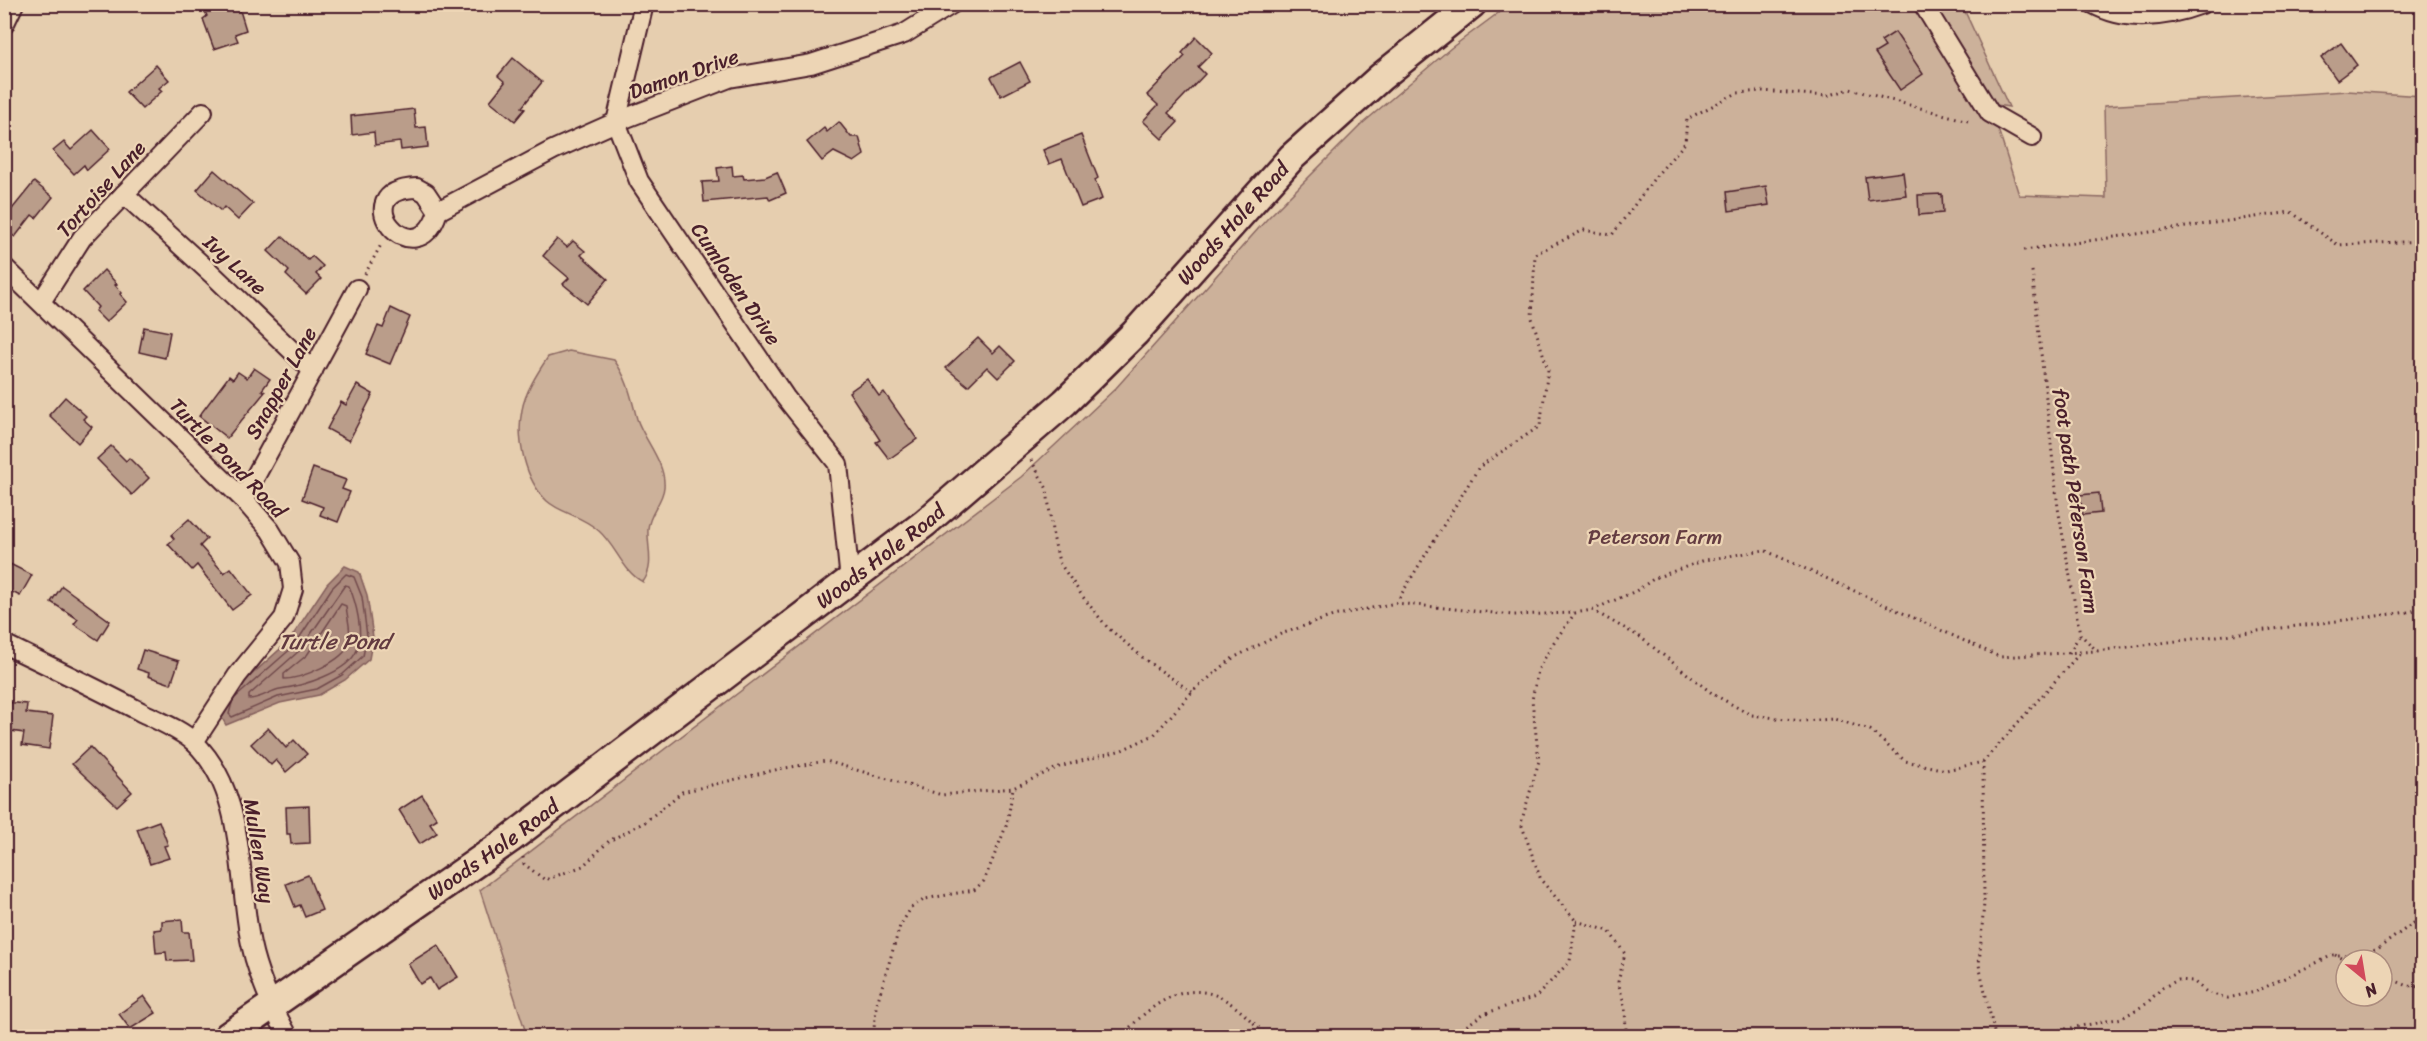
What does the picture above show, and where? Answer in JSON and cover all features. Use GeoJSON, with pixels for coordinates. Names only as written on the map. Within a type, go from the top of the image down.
{"type":"FeatureCollection","features":[{"type":"Feature","properties":{"kind":"highway","name":"Woods Hole Road"},"geometry":{"type":"LineString","coordinates":[[228,1036],[510,839],[925,524],[1021,441],[1135,333],[1292,157],[1374,83],[1472,4]]}},
{"type":"Feature","properties":{"kind":"street"},"geometry":{"type":"LineString","coordinates":[[4,25],[14,4]]}},
{"type":"Feature","properties":{"kind":"street"},"geometry":{"type":"LineString","coordinates":[[616,122],[644,4]]}},
{"type":"Feature","properties":{"kind":"street","name":"Damon Drive"},"geometry":{"type":"LineString","coordinates":[[390,229],[407,238],[417,236],[435,220],[438,211],[553,150],[616,122],[729,78],[811,64],[904,34],[952,4]]}},
{"type":"Feature","properties":{"kind":"street"},"geometry":{"type":"LineString","coordinates":[[1923,4],[1990,113],[2032,137]]}},
{"type":"Feature","properties":{"kind":"street"},"geometry":{"type":"LineString","coordinates":[[2093,4],[2105,11],[2137,18],[2202,4]]}},
{"type":"Feature","properties":{"kind":"street","name":"Tortoise Lane"},"geometry":{"type":"LineString","coordinates":[[41,303],[82,238],[202,112]]}},
{"type":"Feature","properties":{"kind":"street","name":"Cumloden Drive"},"geometry":{"type":"LineString","coordinates":[[616,122],[639,181],[785,397],[838,464],[850,581]]}},
{"type":"Feature","properties":{"kind":"street"},"geometry":{"type":"LineString","coordinates":[[390,229],[383,209],[387,199],[405,188],[417,188],[426,193],[438,211]]}},
{"type":"Feature","properties":{"kind":"street","name":"Ivy Lane"},"geometry":{"type":"LineString","coordinates":[[124,194],[313,371]]}},
{"type":"Feature","properties":{"kind":"street","name":"Turtle Pond Road"},"geometry":{"type":"LineString","coordinates":[[4,267],[243,500],[270,530],[290,563],[293,589],[284,618],[237,676],[194,742]]}},
{"type":"Feature","properties":{"kind":"street","name":"Snapper Lane"},"geometry":{"type":"LineString","coordinates":[[243,500],[357,289]]}},
{"type":"Feature","properties":{"kind":"street","name":"Mullen Way"},"geometry":{"type":"LineString","coordinates":[[4,644],[107,694],[194,742],[226,792],[234,825],[251,944],[258,973],[288,1036]]}},
{"type":"Feature","properties":{"kind":"path"},"geometry":{"type":"LineString","coordinates":[[1396,603],[1479,467],[1539,426],[1548,370],[1532,318],[1535,254],[1584,230],[1612,235],[1685,143],[1687,119],[1737,93],[1762,91],[1827,96],[1850,89],[1968,121]]}},
{"type":"Feature","properties":{"kind":"path"},"geometry":{"type":"LineString","coordinates":[[2024,249],[2291,212],[2338,245],[2422,242]]}},
{"type":"Feature","properties":{"kind":"path"},"geometry":{"type":"LineString","coordinates":[[357,289],[390,229]]}},
{"type":"Feature","properties":{"kind":"path","name":"foot path Peterson Farm"},"geometry":{"type":"LineString","coordinates":[[2032,271],[2058,508],[2080,634],[2097,651]]}},
{"type":"Feature","properties":{"kind":"path"},"geometry":{"type":"LineString","coordinates":[[1021,441],[1047,489],[1052,531],[1059,562],[1107,627],[1148,662],[1192,692]]}},
{"type":"Feature","properties":{"kind":"path"},"geometry":{"type":"LineString","coordinates":[[510,839],[522,846],[524,864],[545,880],[583,866],[609,841],[645,822],[682,792],[779,769],[826,761],[942,795],[1013,788],[1059,767],[1122,750],[1154,735],[1192,692],[1233,658],[1281,634],[1333,616],[1396,603],[1513,615],[1575,613],[1592,610],[1636,591],[1655,578],[1705,560],[1764,550],[2000,657],[2097,651],[2367,618],[2422,608]]}},
{"type":"Feature","properties":{"kind":"path"},"geometry":{"type":"LineString","coordinates":[[1592,610],[1640,637],[1713,694],[1751,715],[1802,721],[1834,719],[1870,730],[1905,761],[1946,770],[1983,762],[2081,652]]}},
{"type":"Feature","properties":{"kind":"path"},"geometry":{"type":"LineString","coordinates":[[1575,613],[1554,642],[1538,670],[1532,700],[1539,761],[1521,823],[1541,880],[1576,921],[1609,931],[1624,954],[1618,982],[1625,1007],[1626,1032]]}},
{"type":"Feature","properties":{"kind":"path"},"geometry":{"type":"LineString","coordinates":[[2069,653],[2080,634]]}},
{"type":"Feature","properties":{"kind":"path"},"geometry":{"type":"LineString","coordinates":[[1983,762],[1983,920],[1979,965],[1995,1036]]}},
{"type":"Feature","properties":{"kind":"path"},"geometry":{"type":"LineString","coordinates":[[881,1036],[874,1029],[876,1007],[900,926],[911,908],[925,899],[974,890],[984,881],[1007,824],[1013,788]]}},
{"type":"Feature","properties":{"kind":"path"},"geometry":{"type":"LineString","coordinates":[[2030,1036],[2122,1018],[2146,1004],[2162,988],[2178,980],[2193,981],[2208,993],[2228,998],[2255,992],[2333,955],[2355,955],[2376,950],[2422,917]]}},
{"type":"Feature","properties":{"kind":"path"},"geometry":{"type":"LineString","coordinates":[[1452,1036],[1483,1014],[1536,997],[1570,961],[1576,921]]}},
{"type":"Feature","properties":{"kind":"path"},"geometry":{"type":"LineString","coordinates":[[2394,980],[2408,986],[2422,987]]}},
{"type":"Feature","properties":{"kind":"path"},"geometry":{"type":"LineString","coordinates":[[1122,1036],[1157,1004],[1179,993],[1203,992],[1223,999],[1269,1036]]}},
{"type":"Feature","properties":{"kind":"path"},"geometry":{"type":"LineString","coordinates":[[1910,1036],[1926,1031],[1978,1036]]}},
{"type":"Feature","properties":{"kind":"path"},"geometry":{"type":"LineString","coordinates":[[1593,1036],[1626,1032],[1649,1036]]}},
{"type":"Feature","properties":{"kind":"green space","name":"Peterson Farm"},"geometry":{"type":"Polygon","coordinates":[[[1509,5],[1962,5],[2009,107],[1990,104],[2019,195],[2106,198],[2104,106],[2347,91],[2422,96],[2422,1036],[527,1036],[480,890],[1021,477],[1116,388],[1267,219],[1363,123],[1451,48],[1509,5]]]}},
{"type":"Feature","properties":{"kind":"green space"},"geometry":{"type":"Polygon","coordinates":[[[569,351],[614,360],[626,381],[640,427],[662,469],[664,487],[649,523],[650,563],[643,582],[630,572],[599,531],[547,501],[539,492],[528,471],[520,434],[520,421],[526,396],[548,357],[569,351]]]}},
{"type":"Feature","properties":{"kind":"water","name":"Turtle Pond"},"geometry":{"type":"Polygon","coordinates":[[[345,566],[359,572],[367,595],[373,637],[369,659],[345,680],[319,695],[280,703],[226,725],[222,718],[228,696],[289,641],[327,584],[345,566]]]}},
{"type":"Feature","properties":{"kind":"building"},"geometry":{"type":"Polygon","coordinates":[[[226,4],[238,4],[246,30],[235,34],[238,41],[214,49],[203,19],[207,16],[205,11],[226,4]]]}},
{"type":"Feature","properties":{"kind":"building"},"geometry":{"type":"Polygon","coordinates":[[[1895,32],[1923,74],[1900,90],[1875,53],[1885,47],[1881,41],[1895,32]]]}},
{"type":"Feature","properties":{"kind":"building"},"geometry":{"type":"Polygon","coordinates":[[[1196,37],[1212,53],[1198,67],[1205,74],[1168,113],[1178,122],[1162,139],[1143,121],[1158,105],[1147,95],[1185,56],[1182,53],[1196,37]]]}},
{"type":"Feature","properties":{"kind":"building"},"geometry":{"type":"Polygon","coordinates":[[[2341,43],[2357,65],[2337,80],[2321,58],[2341,43]]]}},
{"type":"Feature","properties":{"kind":"building"},"geometry":{"type":"Polygon","coordinates":[[[513,58],[542,82],[522,107],[525,109],[515,121],[490,101],[505,82],[498,76],[513,58]]]}},
{"type":"Feature","properties":{"kind":"building"},"geometry":{"type":"Polygon","coordinates":[[[1020,62],[1030,81],[1001,96],[991,77],[1020,62]]]}},
{"type":"Feature","properties":{"kind":"building"},"geometry":{"type":"Polygon","coordinates":[[[156,65],[169,80],[159,88],[162,91],[142,109],[126,92],[156,65]]]}},
{"type":"Feature","properties":{"kind":"building"},"geometry":{"type":"Polygon","coordinates":[[[414,109],[416,128],[426,127],[428,147],[401,150],[400,142],[375,145],[374,132],[352,135],[351,116],[414,109]]]}},
{"type":"Feature","properties":{"kind":"building"},"geometry":{"type":"Polygon","coordinates":[[[839,122],[851,137],[859,137],[864,155],[854,162],[834,152],[822,161],[807,142],[824,128],[827,132],[839,122]]]}},
{"type":"Feature","properties":{"kind":"building"},"geometry":{"type":"Polygon","coordinates":[[[93,130],[110,149],[87,170],[84,165],[74,174],[53,151],[64,142],[71,150],[93,130]]]}},
{"type":"Feature","properties":{"kind":"building"},"geometry":{"type":"Polygon","coordinates":[[[1081,135],[1098,178],[1095,180],[1102,199],[1081,207],[1062,159],[1049,164],[1043,150],[1081,135]]]}},
{"type":"Feature","properties":{"kind":"building"},"geometry":{"type":"Polygon","coordinates":[[[732,166],[733,176],[743,175],[744,179],[765,177],[777,172],[786,193],[770,200],[768,196],[704,202],[702,182],[719,181],[717,168],[732,166]]]}},
{"type":"Feature","properties":{"kind":"building"},"geometry":{"type":"Polygon","coordinates":[[[214,170],[253,204],[238,220],[224,207],[221,211],[197,190],[214,170]]]}},
{"type":"Feature","properties":{"kind":"building"},"geometry":{"type":"Polygon","coordinates":[[[1903,172],[1906,195],[1868,200],[1865,177],[1903,172]]]}},
{"type":"Feature","properties":{"kind":"building"},"geometry":{"type":"Polygon","coordinates":[[[34,182],[53,197],[36,218],[32,215],[15,237],[4,229],[4,219],[34,182]]]}},
{"type":"Feature","properties":{"kind":"building"},"geometry":{"type":"Polygon","coordinates":[[[1766,186],[1769,205],[1729,211],[1727,192],[1766,186]]]}},
{"type":"Feature","properties":{"kind":"building"},"geometry":{"type":"Polygon","coordinates":[[[1942,194],[1943,213],[1919,215],[1918,195],[1942,194]]]}},
{"type":"Feature","properties":{"kind":"building"},"geometry":{"type":"Polygon","coordinates":[[[282,236],[308,260],[312,256],[323,266],[316,274],[321,279],[306,294],[286,275],[289,271],[268,251],[282,236]]]}},
{"type":"Feature","properties":{"kind":"building"},"geometry":{"type":"Polygon","coordinates":[[[557,239],[567,247],[573,241],[585,251],[581,255],[608,279],[587,304],[563,284],[569,278],[543,256],[557,239]]]}},
{"type":"Feature","properties":{"kind":"building"},"geometry":{"type":"Polygon","coordinates":[[[104,270],[117,284],[115,285],[127,302],[106,322],[95,311],[98,307],[83,291],[104,270]]]}},
{"type":"Feature","properties":{"kind":"building"},"geometry":{"type":"Polygon","coordinates":[[[391,308],[410,317],[390,364],[366,354],[378,326],[383,328],[391,308]]]}},
{"type":"Feature","properties":{"kind":"building"},"geometry":{"type":"Polygon","coordinates":[[[144,327],[170,332],[165,358],[139,352],[144,327]]]}},
{"type":"Feature","properties":{"kind":"building"},"geometry":{"type":"Polygon","coordinates":[[[978,338],[993,353],[1000,346],[1015,361],[998,378],[987,367],[968,386],[946,368],[978,338]]]}},
{"type":"Feature","properties":{"kind":"building"},"geometry":{"type":"Polygon","coordinates":[[[254,368],[270,379],[262,390],[265,392],[227,438],[199,416],[229,376],[233,379],[238,372],[247,378],[254,368]]]}},
{"type":"Feature","properties":{"kind":"building"},"geometry":{"type":"Polygon","coordinates":[[[867,379],[879,396],[884,392],[917,439],[889,459],[876,442],[880,440],[849,392],[867,379]]]}},
{"type":"Feature","properties":{"kind":"building"},"geometry":{"type":"Polygon","coordinates":[[[357,385],[373,394],[349,441],[327,429],[341,402],[346,405],[357,385]]]}},
{"type":"Feature","properties":{"kind":"building"},"geometry":{"type":"Polygon","coordinates":[[[65,397],[86,416],[83,419],[92,427],[78,443],[49,415],[65,397]]]}},
{"type":"Feature","properties":{"kind":"building"},"geometry":{"type":"Polygon","coordinates":[[[111,446],[126,461],[129,458],[149,478],[132,495],[97,459],[111,446]]]}},
{"type":"Feature","properties":{"kind":"building"},"geometry":{"type":"Polygon","coordinates":[[[313,468],[346,480],[342,489],[350,492],[338,522],[320,515],[323,507],[302,499],[313,468]]]}},
{"type":"Feature","properties":{"kind":"building"},"geometry":{"type":"Polygon","coordinates":[[[2099,493],[2101,513],[2083,515],[2080,495],[2099,493]]]}},
{"type":"Feature","properties":{"kind":"building"},"geometry":{"type":"Polygon","coordinates":[[[189,519],[207,539],[200,546],[224,573],[231,568],[252,595],[232,610],[197,565],[192,570],[168,544],[174,539],[171,535],[189,519]]]}},
{"type":"Feature","properties":{"kind":"building"},"geometry":{"type":"Polygon","coordinates":[[[4,561],[32,575],[20,596],[4,588],[4,561]]]}},
{"type":"Feature","properties":{"kind":"building"},"geometry":{"type":"Polygon","coordinates":[[[62,586],[110,621],[98,640],[74,624],[78,619],[51,602],[62,586]]]}},
{"type":"Feature","properties":{"kind":"building"},"geometry":{"type":"Polygon","coordinates":[[[143,650],[179,661],[171,684],[148,676],[149,673],[137,669],[143,650]]]}},
{"type":"Feature","properties":{"kind":"building"},"geometry":{"type":"Polygon","coordinates":[[[4,702],[27,704],[26,713],[53,716],[49,749],[22,745],[24,733],[4,730],[4,702]]]}},
{"type":"Feature","properties":{"kind":"building"},"geometry":{"type":"Polygon","coordinates":[[[268,728],[286,748],[294,740],[307,754],[286,772],[276,760],[271,765],[251,744],[268,728]]]}},
{"type":"Feature","properties":{"kind":"building"},"geometry":{"type":"Polygon","coordinates":[[[90,747],[132,792],[117,806],[72,764],[90,747]]]}},
{"type":"Feature","properties":{"kind":"building"},"geometry":{"type":"Polygon","coordinates":[[[422,795],[437,819],[430,823],[437,833],[420,844],[399,810],[422,795]]]}},
{"type":"Feature","properties":{"kind":"building"},"geometry":{"type":"Polygon","coordinates":[[[309,806],[310,843],[291,844],[290,834],[287,834],[286,807],[309,806]]]}},
{"type":"Feature","properties":{"kind":"building"},"geometry":{"type":"Polygon","coordinates":[[[159,821],[168,845],[164,846],[169,858],[150,864],[137,829],[159,821]]]}},
{"type":"Feature","properties":{"kind":"building"},"geometry":{"type":"Polygon","coordinates":[[[308,875],[322,910],[305,917],[300,905],[295,907],[286,884],[308,875]]]}},
{"type":"Feature","properties":{"kind":"building"},"geometry":{"type":"Polygon","coordinates":[[[182,919],[183,932],[189,932],[192,960],[167,961],[166,952],[156,953],[154,930],[162,929],[162,921],[182,919]]]}},
{"type":"Feature","properties":{"kind":"building"},"geometry":{"type":"Polygon","coordinates":[[[438,945],[458,977],[437,990],[430,978],[420,984],[408,964],[438,945]]]}},
{"type":"Feature","properties":{"kind":"building"},"geometry":{"type":"Polygon","coordinates":[[[144,996],[156,1013],[130,1029],[119,1014],[144,996]]]}}]}
